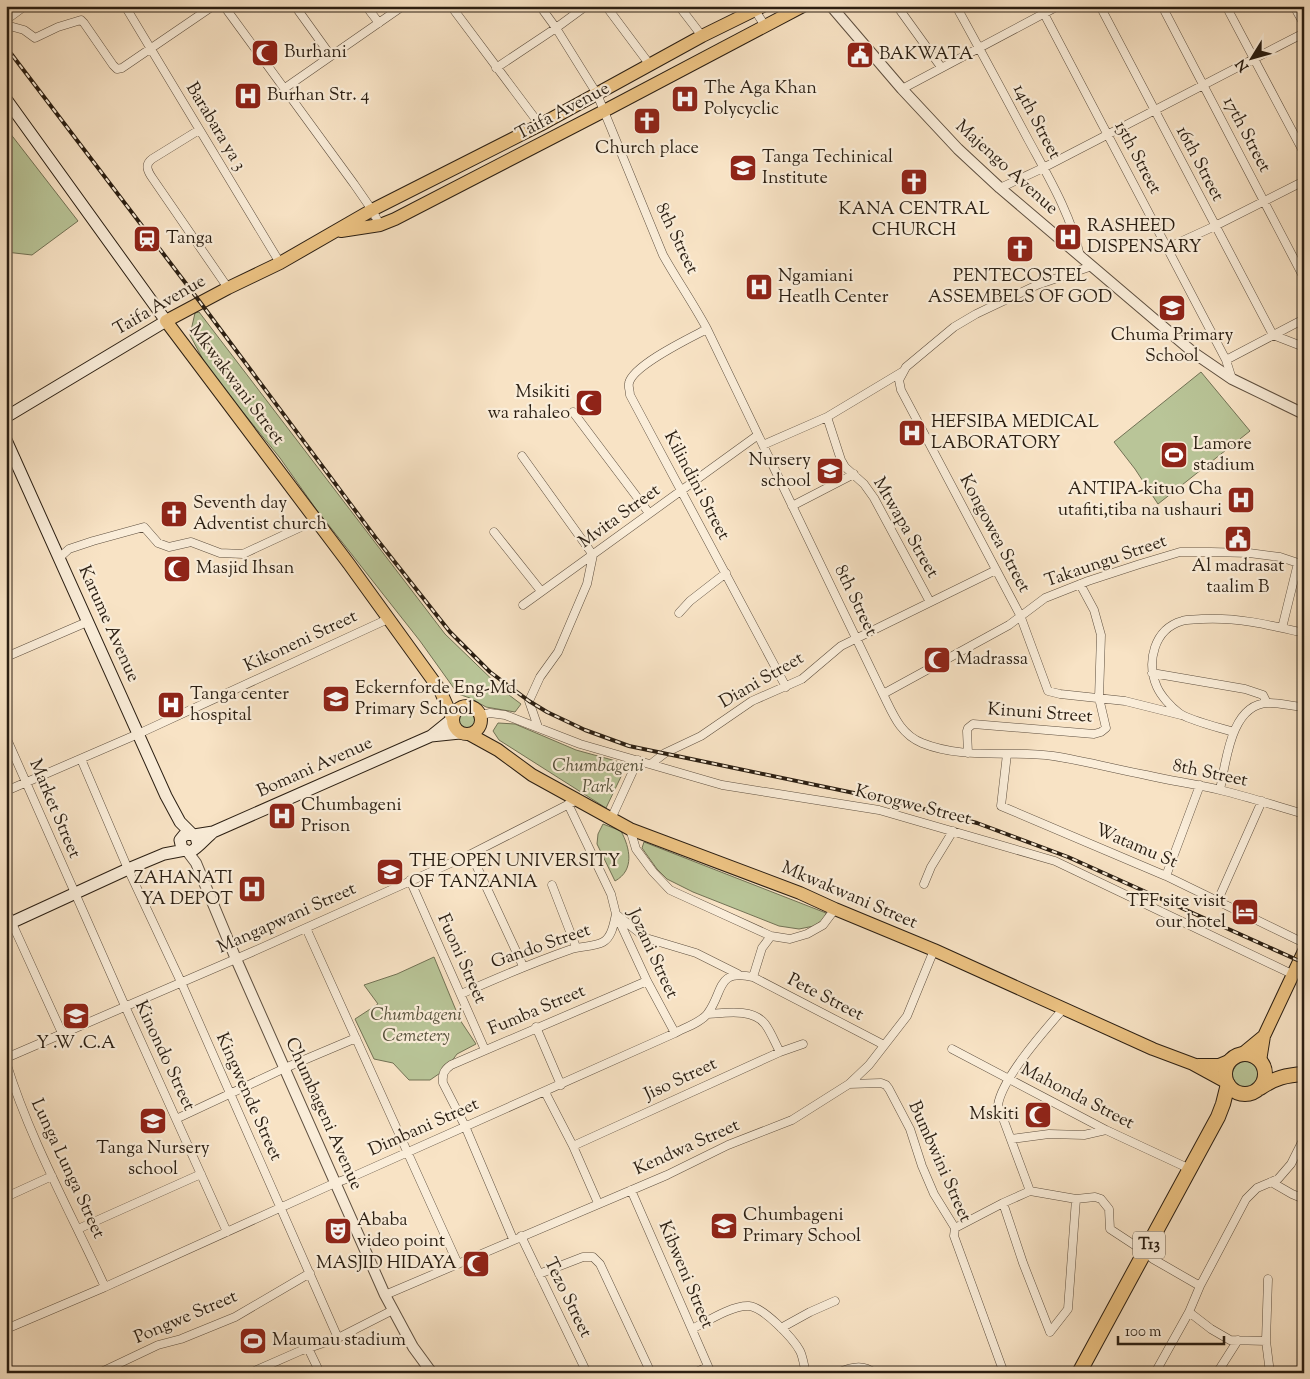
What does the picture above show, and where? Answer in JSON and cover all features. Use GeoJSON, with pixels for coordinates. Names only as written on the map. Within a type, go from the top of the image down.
{"type":"FeatureCollection","features":[{"type":"Feature","properties":{"kind":"highway","name":"T13"},"geometry":{"type":"LineString","coordinates":[[1083,1370],[1218,1117],[1224,1104],[1227,1066],[1236,1057],[1252,1056],[1275,1072],[1286,1075],[1304,1074]]}},
{"type":"Feature","properties":{"kind":"highway"},"geometry":{"type":"LineString","coordinates":[[1227,1083],[1238,1093],[1256,1091],[1264,1080],[1265,1072],[1261,1062]]}},
{"type":"Feature","properties":{"kind":"highway","name":"T13"},"geometry":{"type":"LineString","coordinates":[[1218,1117],[1235,1103],[1271,1081],[1286,1075]]}},
{"type":"Feature","properties":{"kind":"main road","name":"Taifa Avenue"},"geometry":{"type":"LineString","coordinates":[[334,232],[380,225],[604,112],[803,6]]}},
{"type":"Feature","properties":{"kind":"main road","name":"Taifa Avenue"},"geometry":{"type":"LineString","coordinates":[[6,417],[166,321],[280,263],[372,210],[540,125],[757,8]]}},
{"type":"Feature","properties":{"kind":"main road","name":"Mkwakwani Street"},"geometry":{"type":"LineString","coordinates":[[6,100],[166,321],[316,520],[440,690]]}},
{"type":"Feature","properties":{"kind":"main road"},"geometry":{"type":"LineString","coordinates":[[435,179],[444,194]]}},
{"type":"Feature","properties":{"kind":"main road","name":"Karume Avenue"},"geometry":{"type":"LineString","coordinates":[[6,440],[11,461],[59,558],[189,843]]}},
{"type":"Feature","properties":{"kind":"main road"},"geometry":{"type":"LineString","coordinates":[[440,690],[477,710],[498,750]]}},
{"type":"Feature","properties":{"kind":"main road"},"geometry":{"type":"LineString","coordinates":[[440,690],[456,729],[498,750]]}},
{"type":"Feature","properties":{"kind":"main road"},"geometry":{"type":"LineString","coordinates":[[431,736],[452,718],[455,711],[465,705]]}},
{"type":"Feature","properties":{"kind":"main road"},"geometry":{"type":"LineString","coordinates":[[431,736],[474,732],[481,719]]}},
{"type":"Feature","properties":{"kind":"main road","name":"Bomani Avenue"},"geometry":{"type":"LineString","coordinates":[[189,843],[431,736]]}},
{"type":"Feature","properties":{"kind":"main road","name":"Mkwakwani Street"},"geometry":{"type":"LineString","coordinates":[[498,750],[573,802],[630,829],[800,893],[934,950],[1153,1050],[1193,1064]]}},
{"type":"Feature","properties":{"kind":"main road"},"geometry":{"type":"LineString","coordinates":[[9,923],[128,868],[189,843]]}},
{"type":"Feature","properties":{"kind":"main road"},"geometry":{"type":"LineString","coordinates":[[1261,1062],[1264,1036],[1304,951]]}},
{"type":"Feature","properties":{"kind":"main road"},"geometry":{"type":"LineString","coordinates":[[1193,1064],[1218,1065],[1236,1057],[1264,1036]]}},
{"type":"Feature","properties":{"kind":"main road"},"geometry":{"type":"LineString","coordinates":[[1193,1064],[1227,1083]]}},
{"type":"Feature","properties":{"kind":"street"},"geometry":{"type":"LineString","coordinates":[[6,20],[16,9],[25,6]]}},
{"type":"Feature","properties":{"kind":"street","name":"Barabara ya 3"},"geometry":{"type":"LineString","coordinates":[[125,6],[280,263]]}},
{"type":"Feature","properties":{"kind":"street"},"geometry":{"type":"LineString","coordinates":[[6,25],[24,30],[35,38],[58,27],[81,20],[112,65],[117,69],[122,68],[150,50],[213,6]]}},
{"type":"Feature","properties":{"kind":"street"},"geometry":{"type":"LineString","coordinates":[[224,6],[372,210],[380,225]]}},
{"type":"Feature","properties":{"kind":"street"},"geometry":{"type":"LineString","coordinates":[[295,6],[332,56]]}},
{"type":"Feature","properties":{"kind":"street"},"geometry":{"type":"LineString","coordinates":[[366,6],[379,23]]}},
{"type":"Feature","properties":{"kind":"street"},"geometry":{"type":"LineString","coordinates":[[285,88],[403,6]]}},
{"type":"Feature","properties":{"kind":"street"},"geometry":{"type":"LineString","coordinates":[[450,6],[540,125]]}},
{"type":"Feature","properties":{"kind":"street","name":"8th Street"},"geometry":{"type":"LineString","coordinates":[[540,6],[556,28],[596,94],[663,255],[707,329],[883,694],[896,720],[908,736],[922,743],[968,753],[1050,756],[1096,763],[1147,776],[1220,790],[1304,814]]}},
{"type":"Feature","properties":{"kind":"street"},"geometry":{"type":"LineString","coordinates":[[496,68],[586,6]]}},
{"type":"Feature","properties":{"kind":"street"},"geometry":{"type":"LineString","coordinates":[[606,6],[650,65]]}},
{"type":"Feature","properties":{"kind":"street"},"geometry":{"type":"LineString","coordinates":[[679,6],[702,36]]}},
{"type":"Feature","properties":{"kind":"street","name":"Majengo Avenue"},"geometry":{"type":"LineString","coordinates":[[831,6],[902,90],[958,149],[1000,188],[1194,353],[1232,379],[1304,414]]}},
{"type":"Feature","properties":{"kind":"street"},"geometry":{"type":"LineString","coordinates":[[897,6],[941,67]]}},
{"type":"Feature","properties":{"kind":"street","name":"14th Street"},"geometry":{"type":"LineString","coordinates":[[956,6],[1069,220],[1076,236],[1080,256]]}},
{"type":"Feature","properties":{"kind":"street"},"geometry":{"type":"LineString","coordinates":[[902,90],[1042,10],[1058,6]]}},
{"type":"Feature","properties":{"kind":"street","name":"16th Street"},"geometry":{"type":"LineString","coordinates":[[1100,6],[1273,335]]}},
{"type":"Feature","properties":{"kind":"street","name":"17th Street"},"geometry":{"type":"LineString","coordinates":[[1162,6],[1304,278]]}},
{"type":"Feature","properties":{"kind":"street"},"geometry":{"type":"LineString","coordinates":[[1226,6],[1304,153]]}},
{"type":"Feature","properties":{"kind":"street"},"geometry":{"type":"LineString","coordinates":[[1294,6],[1304,24]]}},
{"type":"Feature","properties":{"kind":"street"},"geometry":{"type":"LineString","coordinates":[[757,8],[765,26]]}},
{"type":"Feature","properties":{"kind":"street","name":"15th Street"},"geometry":{"type":"LineString","coordinates":[[1042,10],[1226,360],[1232,379]]}},
{"type":"Feature","properties":{"kind":"street"},"geometry":{"type":"LineString","coordinates":[[1000,188],[1108,135],[1304,33]]}},
{"type":"Feature","properties":{"kind":"street"},"geometry":{"type":"LineString","coordinates":[[199,130],[151,159],[147,168],[153,180],[228,288]]}},
{"type":"Feature","properties":{"kind":"street"},"geometry":{"type":"LineString","coordinates":[[1167,248],[1304,181]]}},
{"type":"Feature","properties":{"kind":"street"},"geometry":{"type":"LineString","coordinates":[[763,445],[827,417],[905,369],[954,327],[976,314],[1037,285],[1092,266]]}},
{"type":"Feature","properties":{"kind":"street"},"geometry":{"type":"LineString","coordinates":[[1226,360],[1304,319]]}},
{"type":"Feature","properties":{"kind":"street","name":"Kilindini Street"},"geometry":{"type":"LineString","coordinates":[[707,329],[649,361],[636,372],[629,383],[630,395],[786,687]]}},
{"type":"Feature","properties":{"kind":"street"},"geometry":{"type":"LineString","coordinates":[[1273,335],[1304,347]]}},
{"type":"Feature","properties":{"kind":"street","name":"Kongowea Street"},"geometry":{"type":"LineString","coordinates":[[905,369],[899,380],[902,390],[1020,615],[1048,691],[1100,698]]}},
{"type":"Feature","properties":{"kind":"street"},"geometry":{"type":"LineString","coordinates":[[573,412],[649,513]]}},
{"type":"Feature","properties":{"kind":"street","name":"Mtwapa Street"},"geometry":{"type":"LineString","coordinates":[[827,417],[841,460],[864,484],[874,498],[930,602]]}},
{"type":"Feature","properties":{"kind":"street","name":"Mvita Street"},"geometry":{"type":"LineString","coordinates":[[523,605],[758,436]]}},
{"type":"Feature","properties":{"kind":"street"},"geometry":{"type":"LineString","coordinates":[[522,456],[593,555],[586,584],[558,652],[540,677],[529,701],[538,727]]}},
{"type":"Feature","properties":{"kind":"street"},"geometry":{"type":"LineString","coordinates":[[792,506],[854,474]]}},
{"type":"Feature","properties":{"kind":"street"},"geometry":{"type":"LineString","coordinates":[[59,558],[68,549],[144,528],[158,544],[169,547],[191,542],[220,553],[243,554],[316,520]]}},
{"type":"Feature","properties":{"kind":"street"},"geometry":{"type":"LineString","coordinates":[[494,532],[542,590]]}},
{"type":"Feature","properties":{"kind":"street","name":"Takaungu Street"},"geometry":{"type":"LineString","coordinates":[[883,694],[1009,625],[1045,598],[1080,584],[1180,552],[1249,553],[1280,557],[1301,564]]}},
{"type":"Feature","properties":{"kind":"street"},"geometry":{"type":"LineString","coordinates":[[1282,628],[1301,564]]}},
{"type":"Feature","properties":{"kind":"street","name":"Diani Street"},"geometry":{"type":"LineString","coordinates":[[651,764],[665,753],[700,736],[752,701],[802,679],[841,646],[996,570]]}},
{"type":"Feature","properties":{"kind":"street"},"geometry":{"type":"LineString","coordinates":[[679,613],[726,574]]}},
{"type":"Feature","properties":{"kind":"street","name":"Kinuni Street"},"geometry":{"type":"LineString","coordinates":[[968,753],[967,730],[973,724],[1094,734],[1106,728],[1100,698],[1101,635],[1094,610],[1080,584]]}},
{"type":"Feature","properties":{"kind":"street","name":"Kikoneni Street"},"geometry":{"type":"LineString","coordinates":[[6,791],[138,734],[388,619]]}},
{"type":"Feature","properties":{"kind":"street"},"geometry":{"type":"LineString","coordinates":[[1180,715],[1158,689],[1152,673],[1153,657],[1160,635],[1168,626],[1184,621],[1222,619],[1259,622],[1304,633]]}},
{"type":"Feature","properties":{"kind":"street"},"geometry":{"type":"LineString","coordinates":[[6,657],[87,622]]}},
{"type":"Feature","properties":{"kind":"street"},"geometry":{"type":"LineString","coordinates":[[1152,673],[1245,689],[1263,695],[1267,703]]}},
{"type":"Feature","properties":{"kind":"street"},"geometry":{"type":"LineString","coordinates":[[1100,698],[1125,701],[1180,715],[1233,732]]}},
{"type":"Feature","properties":{"kind":"street"},"geometry":{"type":"LineString","coordinates":[[1220,790],[1233,732],[1249,709],[1267,703],[1304,707]]}},
{"type":"Feature","properties":{"kind":"street","name":"Korogwe Street"},"geometry":{"type":"LineString","coordinates":[[481,719],[490,713],[505,715],[580,744],[722,785],[878,810],[1055,861],[1292,974]]}},
{"type":"Feature","properties":{"kind":"street","name":"Market Street"},"geometry":{"type":"LineString","coordinates":[[6,737],[27,781],[74,893]]}},
{"type":"Feature","properties":{"kind":"street","name":"Watamu St"},"geometry":{"type":"LineString","coordinates":[[1007,754],[1001,806],[1166,876],[1304,943]]}},
{"type":"Feature","properties":{"kind":"street","name":"Kingwende Street"},"geometry":{"type":"LineString","coordinates":[[81,759],[338,1338]]}},
{"type":"Feature","properties":{"kind":"street"},"geometry":{"type":"LineString","coordinates":[[611,819],[638,760]]}},
{"type":"Feature","properties":{"kind":"street"},"geometry":{"type":"LineString","coordinates":[[1166,876],[1200,786]]}},
{"type":"Feature","properties":{"kind":"street"},"geometry":{"type":"LineString","coordinates":[[1218,900],[1262,801]]}},
{"type":"Feature","properties":{"kind":"street","name":"Mangapwani Street"},"geometry":{"type":"LineString","coordinates":[[6,1058],[471,854],[573,802]]}},
{"type":"Feature","properties":{"kind":"street","name":"Jozani Street"},"geometry":{"type":"LineString","coordinates":[[573,802],[611,894],[616,914],[647,981],[675,1033]]}},
{"type":"Feature","properties":{"kind":"street"},"geometry":{"type":"LineString","coordinates":[[630,829],[636,849],[652,872],[670,890],[771,936],[790,939],[807,934],[823,925],[835,909]]}},
{"type":"Feature","properties":{"kind":"street"},"geometry":{"type":"LineString","coordinates":[[924,884],[931,867],[953,831]]}},
{"type":"Feature","properties":{"kind":"street","name":"Chumbageni Avenue"},"geometry":{"type":"LineString","coordinates":[[189,843],[236,958],[385,1295],[414,1347],[432,1373]]}},
{"type":"Feature","properties":{"kind":"street"},"geometry":{"type":"LineString","coordinates":[[471,854],[523,966]]}},
{"type":"Feature","properties":{"kind":"street","name":"Fuoni Street"},"geometry":{"type":"LineString","coordinates":[[410,880],[485,1050]]}},
{"type":"Feature","properties":{"kind":"street"},"geometry":{"type":"LineString","coordinates":[[552,885],[576,947]]}},
{"type":"Feature","properties":{"kind":"street","name":"Kinondo Street"},"geometry":{"type":"LineString","coordinates":[[74,893],[228,1232]]}},
{"type":"Feature","properties":{"kind":"street"},"geometry":{"type":"LineString","coordinates":[[6,910],[9,923],[62,1033]]}},
{"type":"Feature","properties":{"kind":"street"},"geometry":{"type":"LineString","coordinates":[[616,914],[646,938],[696,954],[739,975],[753,977],[762,948],[771,936]]}},
{"type":"Feature","properties":{"kind":"street","name":"Gando Street"},"geometry":{"type":"LineString","coordinates":[[461,994],[523,966],[576,947],[602,942],[607,938],[616,914]]}},
{"type":"Feature","properties":{"kind":"street"},"geometry":{"type":"LineString","coordinates":[[306,928],[458,1264]]}},
{"type":"Feature","properties":{"kind":"street","name":"Kendwa Street"},"geometry":{"type":"LineString","coordinates":[[385,1295],[792,1120],[849,1084],[869,1065],[907,1016],[934,950]]}},
{"type":"Feature","properties":{"kind":"street"},"geometry":{"type":"LineString","coordinates":[[739,975],[726,978],[708,1014],[750,1014],[764,1022],[780,1052]]}},
{"type":"Feature","properties":{"kind":"street","name":"Pete Street"},"geometry":{"type":"LineString","coordinates":[[753,977],[884,1045]]}},
{"type":"Feature","properties":{"kind":"street","name":"Fumba Street"},"geometry":{"type":"LineString","coordinates":[[517,1238],[443,1082],[442,1076],[451,1065],[647,981]]}},
{"type":"Feature","properties":{"kind":"street"},"geometry":{"type":"LineString","coordinates":[[1030,1192],[998,1106],[999,1099],[1009,1079],[1040,1036],[1064,1008]]}},
{"type":"Feature","properties":{"kind":"street","name":"Dimbani Street"},"geometry":{"type":"LineString","coordinates":[[6,1330],[335,1183],[561,1085],[675,1033],[708,1014]]}},
{"type":"Feature","properties":{"kind":"street"},"geometry":{"type":"LineString","coordinates":[[536,1027],[561,1085]]}},
{"type":"Feature","properties":{"kind":"street"},"geometry":{"type":"LineString","coordinates":[[176,1119],[285,1068],[356,1038]]}},
{"type":"Feature","properties":{"kind":"street","name":"Jiso Street"},"geometry":{"type":"LineString","coordinates":[[573,1146],[780,1052],[803,1044]]}},
{"type":"Feature","properties":{"kind":"street","name":"Mahonda Street"},"geometry":{"type":"LineString","coordinates":[[952,1049],[1106,1130],[1190,1169]]}},
{"type":"Feature","properties":{"kind":"street","name":"Lunga Lunga Street"},"geometry":{"type":"LineString","coordinates":[[6,1062],[14,1087],[52,1176],[105,1287]]}},
{"type":"Feature","properties":{"kind":"street","name":"Bumbwini Street"},"geometry":{"type":"LineString","coordinates":[[849,1084],[881,1083],[889,1089],[910,1129],[922,1166],[934,1194],[955,1228],[954,1236],[1004,1373]]}},
{"type":"Feature","properties":{"kind":"street"},"geometry":{"type":"LineString","coordinates":[[545,1092],[573,1146],[598,1203]]}},
{"type":"Feature","properties":{"kind":"street"},"geometry":{"type":"LineString","coordinates":[[1011,1140],[1049,1134],[1084,1135],[1106,1130]]}},
{"type":"Feature","properties":{"kind":"street"},"geometry":{"type":"LineString","coordinates":[[1155,1373],[1189,1312],[1200,1286],[1246,1199],[1257,1188],[1278,1179],[1291,1164],[1304,1138]]}},
{"type":"Feature","properties":{"kind":"street"},"geometry":{"type":"LineString","coordinates":[[78,1229],[201,1174]]}},
{"type":"Feature","properties":{"kind":"street"},"geometry":{"type":"LineString","coordinates":[[6,1197],[52,1176]]}},
{"type":"Feature","properties":{"kind":"street"},"geometry":{"type":"LineString","coordinates":[[1271,1182],[1304,1199]]}},
{"type":"Feature","properties":{"kind":"street","name":"Kibweni Street"},"geometry":{"type":"LineString","coordinates":[[631,1190],[710,1370]]}},
{"type":"Feature","properties":{"kind":"street"},"geometry":{"type":"LineString","coordinates":[[955,1228],[1003,1203],[1030,1192],[1076,1199],[1101,1198],[1109,1208],[1110,1229],[1145,1252],[1152,1259],[1200,1286]]}},
{"type":"Feature","properties":{"kind":"street"},"geometry":{"type":"LineString","coordinates":[[1003,1203],[1050,1332],[1068,1309],[1076,1199]]}},
{"type":"Feature","properties":{"kind":"street","name":"Tezo Street"},"geometry":{"type":"LineString","coordinates":[[517,1238],[539,1274],[587,1373]]}},
{"type":"Feature","properties":{"kind":"street"},"geometry":{"type":"LineString","coordinates":[[539,1274],[583,1257],[593,1257],[600,1264],[651,1373]]}},
{"type":"Feature","properties":{"kind":"street","name":"Pongwe Street"},"geometry":{"type":"LineString","coordinates":[[99,1373],[158,1345],[181,1339],[235,1317],[310,1273]]}},
{"type":"Feature","properties":{"kind":"street"},"geometry":{"type":"LineString","coordinates":[[1268,1279],[1266,1341],[1270,1373]]}},
{"type":"Feature","properties":{"kind":"street"},"geometry":{"type":"LineString","coordinates":[[781,1328],[835,1301]]}},
{"type":"Feature","properties":{"kind":"street"},"geometry":{"type":"LineString","coordinates":[[692,1329],[735,1309],[749,1306],[762,1311],[781,1328],[800,1351],[806,1373]]}},
{"type":"Feature","properties":{"kind":"street"},"geometry":{"type":"LineString","coordinates":[[250,1373],[308,1348],[338,1338],[393,1310]]}},
{"type":"Feature","properties":{"kind":"street"},"geometry":{"type":"LineString","coordinates":[[1189,1312],[1217,1333],[1230,1340],[1266,1341]]}},
{"type":"Feature","properties":{"kind":"street"},"geometry":{"type":"LineString","coordinates":[[1217,1373],[1238,1340]]}},
{"type":"Feature","properties":{"kind":"street"},"geometry":{"type":"LineString","coordinates":[[308,1348],[320,1373]]}},
{"type":"Feature","properties":{"kind":"street"},"geometry":{"type":"LineString","coordinates":[[838,1373],[863,1366],[874,1373]]}},
{"type":"Feature","properties":{"kind":"street"},"geometry":{"type":"LineString","coordinates":[[694,1373],[710,1370]]}},
{"type":"Feature","properties":{"kind":"green space"},"geometry":{"type":"Polygon","coordinates":[[[6,128],[78,221],[32,255],[6,252],[6,128]]]}},
{"type":"Feature","properties":{"kind":"green space"},"geometry":{"type":"Polygon","coordinates":[[[199,312],[445,634],[505,692],[521,704],[515,712],[486,707],[458,694],[420,641],[316,509],[280,458],[208,369],[190,335],[195,313],[199,312]]]}},
{"type":"Feature","properties":{"kind":"green space"},"geometry":{"type":"Polygon","coordinates":[[[1201,372],[1250,431],[1158,504],[1114,442],[1201,372]]]}},
{"type":"Feature","properties":{"kind":"green space"},"geometry":{"type":"Polygon","coordinates":[[[462,711],[470,711],[475,716],[473,727],[462,729],[457,724],[457,716],[462,711]]]}},
{"type":"Feature","properties":{"kind":"green space","name":"Chumbageni Park"},"geometry":{"type":"Polygon","coordinates":[[[498,723],[515,724],[576,750],[627,764],[606,808],[499,740],[493,731],[498,723]]]}},
{"type":"Feature","properties":{"kind":"green space"},"geometry":{"type":"Polygon","coordinates":[[[603,824],[621,831],[627,844],[628,865],[626,871],[615,881],[597,844],[598,834],[603,824]]]}},
{"type":"Feature","properties":{"kind":"green space"},"geometry":{"type":"Polygon","coordinates":[[[644,842],[826,913],[824,919],[814,926],[799,929],[779,926],[693,892],[667,879],[657,869],[642,848],[644,842]]]}},
{"type":"Feature","properties":{"kind":"green space","name":"Chumbageni Cemetery"},"geometry":{"type":"Polygon","coordinates":[[[434,957],[460,1020],[476,1044],[457,1054],[446,1069],[430,1080],[409,1080],[393,1063],[374,1059],[355,1019],[378,1004],[364,985],[397,974],[434,957]]]}},
{"type":"Feature","properties":{"kind":"green space"},"geometry":{"type":"Polygon","coordinates":[[[1247,1061],[1253,1062],[1261,1070],[1261,1082],[1253,1090],[1247,1091],[1241,1090],[1233,1082],[1232,1076],[1233,1070],[1241,1062],[1247,1061]]]}},
{"type":"Feature","properties":{"kind":"railway"},"geometry":{"type":"LineString","coordinates":[[6,47],[200,302],[375,537],[450,632],[490,672],[529,701],[585,730],[629,746],[897,802],[977,823],[1068,857],[1304,963]]}},
{"type":"Feature","properties":{"kind":"place","name":"Burhani"},"geometry":{"type":"Point","coordinates":[265,53]}},
{"type":"Feature","properties":{"kind":"place","name":"BAKWATA"},"geometry":{"type":"Point","coordinates":[860,55]}},
{"type":"Feature","properties":{"kind":"place","name":"Burhan Str. 4"},"geometry":{"type":"Point","coordinates":[248,96]}},
{"type":"Feature","properties":{"kind":"place","name":"The Aga Khan Polycyclic"},"geometry":{"type":"Point","coordinates":[685,99]}},
{"type":"Feature","properties":{"kind":"place","name":"Church place"},"geometry":{"type":"Point","coordinates":[647,121]}},
{"type":"Feature","properties":{"kind":"place","name":"Tanga Techinical Institute"},"geometry":{"type":"Point","coordinates":[743,168]}},
{"type":"Feature","properties":{"kind":"place","name":"KANA CENTRAL CHURCH"},"geometry":{"type":"Point","coordinates":[914,182]}},
{"type":"Feature","properties":{"kind":"place","name":"RASHEED DISPENSARY"},"geometry":{"type":"Point","coordinates":[1068,237]}},
{"type":"Feature","properties":{"kind":"place","name":"Tanga"},"geometry":{"type":"Point","coordinates":[147,239]}},
{"type":"Feature","properties":{"kind":"place","name":"PENTECOSTEL ASSEMBELS OF GOD"},"geometry":{"type":"Point","coordinates":[1020,249]}},
{"type":"Feature","properties":{"kind":"place","name":"Ngamiani Heatlh Center"},"geometry":{"type":"Point","coordinates":[759,287]}},
{"type":"Feature","properties":{"kind":"place","name":"Chuma Primary School"},"geometry":{"type":"Point","coordinates":[1172,308]}},
{"type":"Feature","properties":{"kind":"place","name":"Msikiti wa rahaleo"},"geometry":{"type":"Point","coordinates":[589,403]}},
{"type":"Feature","properties":{"kind":"place","name":"HEFSIBA MEDICAL LABORATORY"},"geometry":{"type":"Point","coordinates":[912,433]}},
{"type":"Feature","properties":{"kind":"place","name":"Lamore stadium"},"geometry":{"type":"Point","coordinates":[1174,455]}},
{"type":"Feature","properties":{"kind":"place","name":"Nursery school"},"geometry":{"type":"Point","coordinates":[830,471]}},
{"type":"Feature","properties":{"kind":"place","name":"ANTIPA-kituo Cha utafiti,tiba na ushauri"},"geometry":{"type":"Point","coordinates":[1241,500]}},
{"type":"Feature","properties":{"kind":"place","name":"Seventh day Adventist church"},"geometry":{"type":"Point","coordinates":[174,514]}},
{"type":"Feature","properties":{"kind":"place","name":"Al madrasat taalim B"},"geometry":{"type":"Point","coordinates":[1238,539]}},
{"type":"Feature","properties":{"kind":"place","name":"Masjid Ihsan"},"geometry":{"type":"Point","coordinates":[177,569]}},
{"type":"Feature","properties":{"kind":"place","name":"Madrassa"},"geometry":{"type":"Point","coordinates":[937,660]}},
{"type":"Feature","properties":{"kind":"place","name":"Eckernforde Eng-Md Primary School"},"geometry":{"type":"Point","coordinates":[336,699]}},
{"type":"Feature","properties":{"kind":"place","name":"Tanga center hospital"},"geometry":{"type":"Point","coordinates":[171,705]}},
{"type":"Feature","properties":{"kind":"place","name":"Chumbageni Prison"},"geometry":{"type":"Point","coordinates":[282,816]}},
{"type":"Feature","properties":{"kind":"place","name":"THE OPEN UNIVERSITY OF TANZANIA"},"geometry":{"type":"Point","coordinates":[390,872]}},
{"type":"Feature","properties":{"kind":"place","name":"ZAHANATI YA DEPOT"},"geometry":{"type":"Point","coordinates":[252,889]}},
{"type":"Feature","properties":{"kind":"place","name":"TFF site visit our hotel"},"geometry":{"type":"Point","coordinates":[1245,912]}},
{"type":"Feature","properties":{"kind":"place","name":"Y .W .C.A"},"geometry":{"type":"Point","coordinates":[76,1016]}},
{"type":"Feature","properties":{"kind":"place","name":"Mskiti"},"geometry":{"type":"Point","coordinates":[1038,1115]}},
{"type":"Feature","properties":{"kind":"place","name":"Tanga Nursery school"},"geometry":{"type":"Point","coordinates":[153,1121]}},
{"type":"Feature","properties":{"kind":"place","name":"Chumbageni Primary School"},"geometry":{"type":"Point","coordinates":[724,1226]}},
{"type":"Feature","properties":{"kind":"place","name":"Ababa video point"},"geometry":{"type":"Point","coordinates":[338,1231]}},
{"type":"Feature","properties":{"kind":"place","name":"MASJID HIDAYA"},"geometry":{"type":"Point","coordinates":[476,1264]}},
{"type":"Feature","properties":{"kind":"place","name":"Maumau stadium"},"geometry":{"type":"Point","coordinates":[253,1341]}}]}
